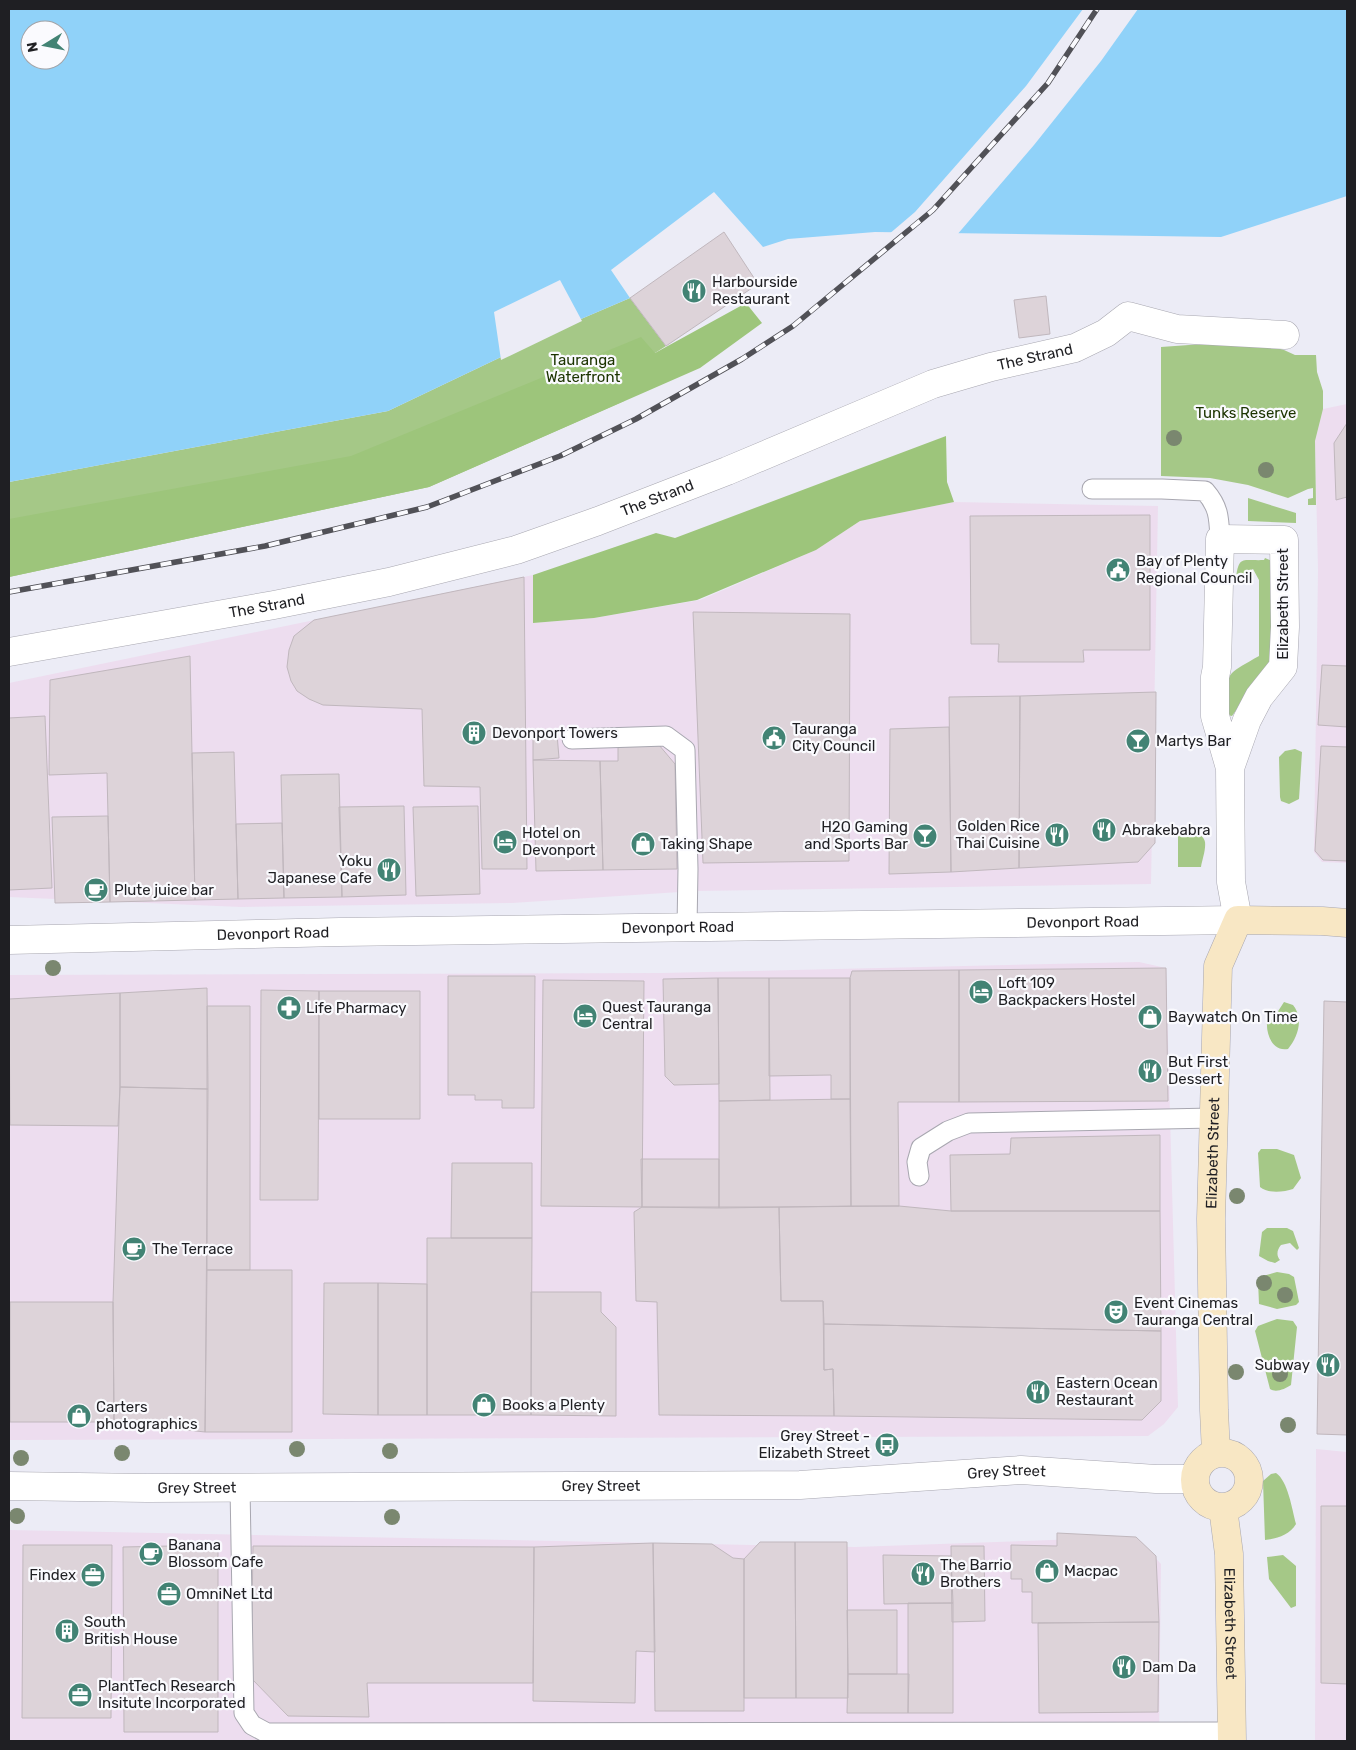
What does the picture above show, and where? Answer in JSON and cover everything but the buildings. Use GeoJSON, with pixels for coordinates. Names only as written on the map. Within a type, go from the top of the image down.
{"type":"FeatureCollection","features":[{"type":"Feature","properties":{"kind":"main road","name":"Devonport Road"},"geometry":{"type":"LineString","coordinates":[[1238,920],[1347,923]]}},
{"type":"Feature","properties":{"kind":"main road","name":"Elizabeth Street"},"geometry":{"type":"LineString","coordinates":[[1216,1453],[1211,1220],[1218,966],[1238,920]]}},
{"type":"Feature","properties":{"kind":"main road"},"geometry":{"type":"LineString","coordinates":[[1216,1453],[1225,1453],[1242,1461],[1249,1477],[1249,1486],[1246,1494],[1232,1506],[1214,1507],[1206,1503],[1200,1496],[1195,1488],[1194,1479],[1196,1470],[1201,1462],[1216,1453]]}},
{"type":"Feature","properties":{"kind":"main road","name":"Elizabeth Street"},"geometry":{"type":"LineString","coordinates":[[1223,1508],[1230,1554],[1232,1737]]}},
{"type":"Feature","properties":{"kind":"street","name":"The Strand"},"geometry":{"type":"LineString","coordinates":[[9,652],[379,584],[516,550],[728,471],[934,384],[991,367],[1075,348],[1106,333],[1128,316],[1177,329],[1285,334]]}},
{"type":"Feature","properties":{"kind":"street","name":"Elizabeth Street"},"geometry":{"type":"LineString","coordinates":[[1230,768],[1247,720],[1259,697],[1283,667],[1284,540],[1220,539],[1215,716],[1230,768],[1231,882],[1238,920]]}},
{"type":"Feature","properties":{"kind":"street","name":"Devonport Road"},"geometry":{"type":"LineString","coordinates":[[9,940],[340,932],[1238,920]]}},
{"type":"Feature","properties":{"kind":"street","name":"Grey Street"},"geometry":{"type":"LineString","coordinates":[[9,1486],[147,1488],[800,1485],[1021,1470],[1156,1479],[1194,1479]]}},
{"type":"Feature","properties":{"kind":"lane"},"geometry":{"type":"LineString","coordinates":[[1092,490],[1162,489],[1205,491],[1215,502],[1220,539]]}},
{"type":"Feature","properties":{"kind":"lane"},"geometry":{"type":"LineString","coordinates":[[572,739],[666,736],[685,750],[688,869],[687,928]]}},
{"type":"Feature","properties":{"kind":"lane"},"geometry":{"type":"LineString","coordinates":[[919,1176],[917,1162],[921,1148],[948,1131],[969,1123],[1213,1118]]}},
{"type":"Feature","properties":{"kind":"lane"},"geometry":{"type":"LineString","coordinates":[[240,1487],[244,1713],[252,1725],[267,1733],[1232,1737]]}},
{"type":"Feature","properties":{"kind":"shaded area"},"geometry":{"type":"Polygon","coordinates":[[[1347,404],[1347,863],[1322,862],[1314,852],[1318,570],[1315,441],[1323,409],[1347,404]]]}},
{"type":"Feature","properties":{"kind":"shaded area"},"geometry":{"type":"Polygon","coordinates":[[[954,502],[1158,506],[1151,884],[695,891],[512,903],[241,907],[9,897],[9,683],[533,575],[533,623],[594,618],[700,600],[816,550],[860,521],[954,502]]]}},
{"type":"Feature","properties":{"kind":"shaded area"},"geometry":{"type":"Polygon","coordinates":[[[1139,962],[1166,968],[1178,1407],[1164,1424],[1148,1436],[9,1440],[9,975],[662,973],[1139,962]]]}},
{"type":"Feature","properties":{"kind":"shaded area"},"geometry":{"type":"Polygon","coordinates":[[[1316,1449],[1347,1452],[1347,1741],[1315,1741],[1316,1449]]]}},
{"type":"Feature","properties":{"kind":"shaded area"},"geometry":{"type":"Polygon","coordinates":[[[9,1530],[855,1547],[1136,1537],[1161,1564],[1159,1741],[9,1741],[9,1530]]]}},
{"type":"Feature","properties":{"kind":"green space","name":"Tauranga Waterfront"},"geometry":{"type":"Polygon","coordinates":[[[630,298],[666,346],[655,353],[624,401],[429,487],[9,577],[9,482],[388,411],[581,319],[630,298]]]}},
{"type":"Feature","properties":{"kind":"green space"},"geometry":{"type":"Polygon","coordinates":[[[746,303],[762,323],[700,368],[429,487],[9,577],[9,519],[351,456],[641,337],[655,353],[746,303]]]}},
{"type":"Feature","properties":{"kind":"green space","name":"Tunks Reserve"},"geometry":{"type":"Polygon","coordinates":[[[1217,343],[1269,346],[1295,355],[1316,355],[1317,372],[1323,391],[1323,409],[1315,441],[1316,505],[1308,505],[1308,499],[1313,498],[1313,488],[1288,498],[1248,485],[1210,478],[1161,476],[1161,347],[1217,343]]]}},
{"type":"Feature","properties":{"kind":"green space"},"geometry":{"type":"Polygon","coordinates":[[[946,436],[947,482],[954,502],[860,521],[816,550],[697,600],[594,618],[533,623],[533,575],[656,533],[675,538],[946,436]]]}},
{"type":"Feature","properties":{"kind":"green space"},"geometry":{"type":"Polygon","coordinates":[[[1248,498],[1296,513],[1296,523],[1248,521],[1248,498]]]}},
{"type":"Feature","properties":{"kind":"green space"},"geometry":{"type":"Polygon","coordinates":[[[1265,558],[1272,561],[1271,661],[1232,716],[1227,715],[1226,691],[1229,678],[1238,668],[1259,656],[1259,580],[1253,569],[1236,578],[1237,571],[1240,562],[1264,560],[1265,558]]]}},
{"type":"Feature","properties":{"kind":"green space"},"geometry":{"type":"Polygon","coordinates":[[[1295,749],[1302,752],[1299,799],[1289,804],[1281,801],[1280,797],[1279,757],[1285,751],[1295,749]]]}},
{"type":"Feature","properties":{"kind":"green space"},"geometry":{"type":"Polygon","coordinates":[[[1178,826],[1194,831],[1204,839],[1205,848],[1201,867],[1178,867],[1178,826]]]}},
{"type":"Feature","properties":{"kind":"green space"},"geometry":{"type":"Polygon","coordinates":[[[1284,1002],[1293,1005],[1299,1022],[1295,1039],[1288,1049],[1278,1048],[1274,1045],[1269,1037],[1267,1022],[1273,1019],[1284,1002]]]}},
{"type":"Feature","properties":{"kind":"green space"},"geometry":{"type":"Polygon","coordinates":[[[1261,1149],[1277,1149],[1294,1155],[1301,1178],[1293,1189],[1272,1192],[1260,1187],[1258,1153],[1261,1149]]]}},
{"type":"Feature","properties":{"kind":"green space"},"geometry":{"type":"Polygon","coordinates":[[[1267,1228],[1287,1228],[1293,1231],[1299,1248],[1297,1250],[1290,1243],[1281,1245],[1278,1252],[1280,1260],[1275,1263],[1259,1256],[1262,1232],[1267,1228]]]}},
{"type":"Feature","properties":{"kind":"green space"},"geometry":{"type":"Polygon","coordinates":[[[1277,1272],[1294,1277],[1299,1302],[1296,1305],[1277,1309],[1259,1304],[1259,1277],[1277,1272]]]}},
{"type":"Feature","properties":{"kind":"green space"},"geometry":{"type":"Polygon","coordinates":[[[1277,1319],[1293,1321],[1297,1327],[1291,1385],[1275,1391],[1270,1389],[1255,1331],[1258,1326],[1277,1319]]]}},
{"type":"Feature","properties":{"kind":"green space"},"geometry":{"type":"Polygon","coordinates":[[[1276,1473],[1287,1489],[1296,1524],[1282,1536],[1265,1540],[1263,1481],[1271,1474],[1276,1473]]]}},
{"type":"Feature","properties":{"kind":"green space"},"geometry":{"type":"Polygon","coordinates":[[[1283,1555],[1296,1566],[1296,1606],[1291,1608],[1269,1579],[1267,1557],[1283,1555]]]}},
{"type":"Feature","properties":{"kind":"water"},"geometry":{"type":"Polygon","coordinates":[[[9,9],[1347,9],[1347,196],[1221,237],[875,232],[788,239],[763,247],[714,192],[611,270],[630,298],[581,319],[388,411],[9,482],[9,9]]]}},
{"type":"Feature","properties":{"kind":"pier"},"geometry":{"type":"Polygon","coordinates":[[[1083,9],[1138,9],[1101,61],[1034,145],[956,236],[888,235],[915,212],[1026,86],[1083,9]]]}},
{"type":"Feature","properties":{"kind":"pier"},"geometry":{"type":"Polygon","coordinates":[[[560,280],[582,321],[501,360],[494,312],[560,280]]]}},
{"type":"Feature","properties":{"kind":"railway"},"geometry":{"type":"LineString","coordinates":[[9,592],[265,546],[427,507],[560,456],[636,419],[742,359],[793,326],[933,210],[1048,83],[1097,9]]}},
{"type":"Feature","properties":{"kind":"place","name":"Harbourside Restaurant"},"geometry":{"type":"Point","coordinates":[694,291]}},
{"type":"Feature","properties":{"kind":"place","name":"Bay of Plenty Regional Council"},"geometry":{"type":"Point","coordinates":[1118,570]}},
{"type":"Feature","properties":{"kind":"place","name":"Devonport Towers"},"geometry":{"type":"Point","coordinates":[474,733]}},
{"type":"Feature","properties":{"kind":"place","name":"Tauranga City Council"},"geometry":{"type":"Point","coordinates":[774,738]}},
{"type":"Feature","properties":{"kind":"place","name":"Martys Bar"},"geometry":{"type":"Point","coordinates":[1138,741]}},
{"type":"Feature","properties":{"kind":"place","name":"Abrakebabra"},"geometry":{"type":"Point","coordinates":[1104,830]}},
{"type":"Feature","properties":{"kind":"place","name":"Golden Rice Thai Cuisine"},"geometry":{"type":"Point","coordinates":[1057,835]}},
{"type":"Feature","properties":{"kind":"place","name":"H2O Gaming and Sports Bar"},"geometry":{"type":"Point","coordinates":[925,836]}},
{"type":"Feature","properties":{"kind":"place","name":"Hotel on Devonport"},"geometry":{"type":"Point","coordinates":[505,842]}},
{"type":"Feature","properties":{"kind":"place","name":"Taking Shape"},"geometry":{"type":"Point","coordinates":[643,844]}},
{"type":"Feature","properties":{"kind":"place","name":"Yoku Japanese Cafe"},"geometry":{"type":"Point","coordinates":[389,870]}},
{"type":"Feature","properties":{"kind":"place","name":"Plute juice bar"},"geometry":{"type":"Point","coordinates":[96,890]}},
{"type":"Feature","properties":{"kind":"place","name":"Loft 109 Backpackers Hostel"},"geometry":{"type":"Point","coordinates":[981,992]}},
{"type":"Feature","properties":{"kind":"place","name":"Life Pharmacy"},"geometry":{"type":"Point","coordinates":[289,1008]}},
{"type":"Feature","properties":{"kind":"place","name":"Quest Tauranga Central"},"geometry":{"type":"Point","coordinates":[585,1016]}},
{"type":"Feature","properties":{"kind":"place","name":"Baywatch On Time"},"geometry":{"type":"Point","coordinates":[1150,1017]}},
{"type":"Feature","properties":{"kind":"place","name":"But First Dessert"},"geometry":{"type":"Point","coordinates":[1150,1071]}},
{"type":"Feature","properties":{"kind":"place","name":"The Terrace"},"geometry":{"type":"Point","coordinates":[134,1249]}},
{"type":"Feature","properties":{"kind":"place","name":"Event Cinemas Tauranga Central"},"geometry":{"type":"Point","coordinates":[1116,1312]}},
{"type":"Feature","properties":{"kind":"place","name":"Subway"},"geometry":{"type":"Point","coordinates":[1328,1365]}},
{"type":"Feature","properties":{"kind":"place","name":"Eastern Ocean Restaurant"},"geometry":{"type":"Point","coordinates":[1038,1392]}},
{"type":"Feature","properties":{"kind":"place","name":"Books a Plenty"},"geometry":{"type":"Point","coordinates":[484,1405]}},
{"type":"Feature","properties":{"kind":"place","name":"Carters photographics"},"geometry":{"type":"Point","coordinates":[79,1416]}},
{"type":"Feature","properties":{"kind":"place","name":"Grey Street - Elizabeth Street"},"geometry":{"type":"Point","coordinates":[887,1445]}},
{"type":"Feature","properties":{"kind":"place","name":"Banana Blossom Cafe"},"geometry":{"type":"Point","coordinates":[151,1554]}},
{"type":"Feature","properties":{"kind":"place","name":"Macpac"},"geometry":{"type":"Point","coordinates":[1047,1571]}},
{"type":"Feature","properties":{"kind":"place","name":"The Barrio Brothers"},"geometry":{"type":"Point","coordinates":[923,1574]}},
{"type":"Feature","properties":{"kind":"place","name":"Findex"},"geometry":{"type":"Point","coordinates":[93,1575]}},
{"type":"Feature","properties":{"kind":"place","name":"OmniNet Ltd"},"geometry":{"type":"Point","coordinates":[169,1594]}},
{"type":"Feature","properties":{"kind":"place","name":"South British House"},"geometry":{"type":"Point","coordinates":[67,1631]}},
{"type":"Feature","properties":{"kind":"place","name":"Dam Da"},"geometry":{"type":"Point","coordinates":[1124,1667]}},
{"type":"Feature","properties":{"kind":"place","name":"PlantTech Research Insitute Incorporated"},"geometry":{"type":"Point","coordinates":[80,1695]}}]}
